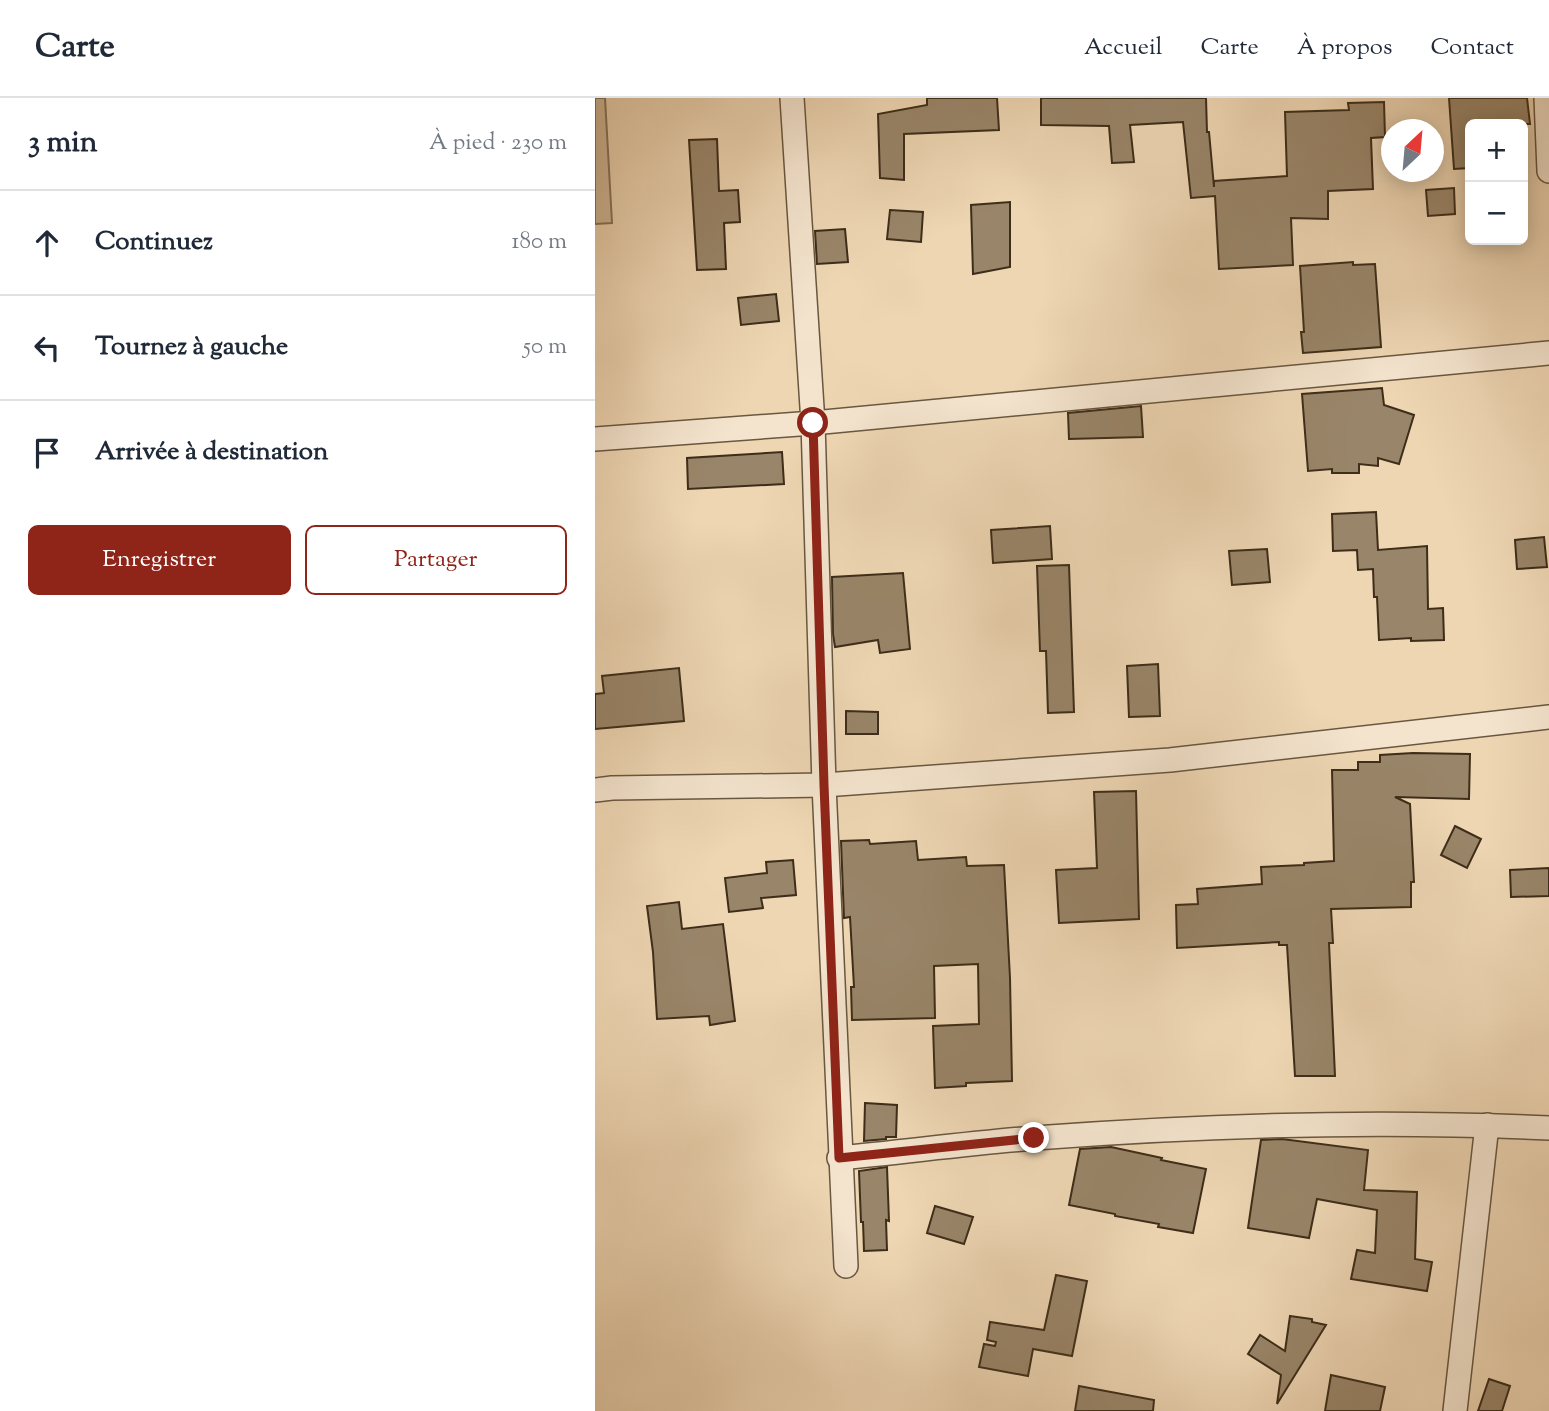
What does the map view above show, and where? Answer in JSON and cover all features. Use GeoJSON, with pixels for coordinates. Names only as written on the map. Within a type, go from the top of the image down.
{"type":"FeatureCollection","features":[{"type":"Feature","properties":{"kind":"street"},"geometry":{"type":"LineString","coordinates":[[792,98],[813,423],[824,785],[845,1266]]}},
{"type":"Feature","properties":{"kind":"street"},"geometry":{"type":"LineString","coordinates":[[1546,98],[1549,171]]}},
{"type":"Feature","properties":{"kind":"street"},"geometry":{"type":"LineString","coordinates":[[595,439],[813,423],[1549,353]]}},
{"type":"Feature","properties":{"kind":"street"},"geometry":{"type":"LineString","coordinates":[[595,790],[824,785],[1170,760],[1549,717]]}},
{"type":"Feature","properties":{"kind":"street"},"geometry":{"type":"LineString","coordinates":[[839,1158],[1034,1138],[1287,1124],[1549,1128]]}},
{"type":"Feature","properties":{"kind":"street"},"geometry":{"type":"LineString","coordinates":[[1455,1411],[1487,1125]]}},
{"type":"Feature","properties":{"kind":"shaded area"},"geometry":{"type":"Polygon","coordinates":[[[595,98],[605,98],[612,223],[595,224],[595,98]]]}},
{"type":"Feature","properties":{"kind":"building"},"geometry":{"type":"Polygon","coordinates":[[[927,98],[997,98],[999,130],[904,134],[904,180],[880,178],[878,114],[927,105],[927,98]]]}},
{"type":"Feature","properties":{"kind":"building"},"geometry":{"type":"Polygon","coordinates":[[[1041,98],[1206,98],[1214,187],[1214,181],[1287,176],[1285,112],[1349,110],[1348,103],[1384,102],[1381,137],[1371,138],[1373,189],[1328,191],[1328,219],[1291,218],[1293,265],[1219,269],[1215,196],[1191,198],[1183,122],[1130,125],[1134,162],[1112,163],[1109,126],[1041,125],[1041,98]]]}},
{"type":"Feature","properties":{"kind":"building"},"geometry":{"type":"Polygon","coordinates":[[[1449,98],[1527,98],[1530,124],[1528,119],[1465,119],[1465,168],[1454,169],[1449,98]]]}},
{"type":"Feature","properties":{"kind":"building"},"geometry":{"type":"Polygon","coordinates":[[[717,139],[719,191],[738,190],[740,222],[724,223],[726,269],[697,270],[689,140],[717,139]]]}},
{"type":"Feature","properties":{"kind":"building"},"geometry":{"type":"Polygon","coordinates":[[[1454,188],[1455,214],[1428,216],[1426,190],[1454,188]]]}},
{"type":"Feature","properties":{"kind":"building"},"geometry":{"type":"Polygon","coordinates":[[[1010,202],[1010,267],[973,274],[971,205],[1010,202]]]}},
{"type":"Feature","properties":{"kind":"building"},"geometry":{"type":"Polygon","coordinates":[[[890,210],[923,212],[921,242],[887,239],[890,210]]]}},
{"type":"Feature","properties":{"kind":"building"},"geometry":{"type":"Polygon","coordinates":[[[845,229],[848,262],[817,264],[815,231],[845,229]]]}},
{"type":"Feature","properties":{"kind":"building"},"geometry":{"type":"Polygon","coordinates":[[[1353,262],[1353,265],[1375,264],[1381,347],[1303,353],[1300,266],[1353,262]]]}},
{"type":"Feature","properties":{"kind":"building"},"geometry":{"type":"Polygon","coordinates":[[[776,294],[779,321],[741,325],[738,298],[776,294]]]}},
{"type":"Feature","properties":{"kind":"building"},"geometry":{"type":"Polygon","coordinates":[[[1382,388],[1384,405],[1414,415],[1399,464],[1378,458],[1378,466],[1359,464],[1359,473],[1332,473],[1332,469],[1308,471],[1302,394],[1382,388]]]}},
{"type":"Feature","properties":{"kind":"building"},"geometry":{"type":"Polygon","coordinates":[[[1141,406],[1143,437],[1069,439],[1068,413],[1141,406]]]}},
{"type":"Feature","properties":{"kind":"building"},"geometry":{"type":"Polygon","coordinates":[[[782,452],[784,484],[688,489],[687,458],[782,452]]]}},
{"type":"Feature","properties":{"kind":"building"},"geometry":{"type":"Polygon","coordinates":[[[1376,512],[1378,550],[1427,546],[1428,609],[1443,608],[1444,640],[1379,640],[1373,569],[1358,570],[1357,550],[1333,551],[1332,514],[1376,512]]]}},
{"type":"Feature","properties":{"kind":"building"},"geometry":{"type":"Polygon","coordinates":[[[1050,526],[1052,559],[993,563],[991,530],[1050,526]]]}},
{"type":"Feature","properties":{"kind":"building"},"geometry":{"type":"Polygon","coordinates":[[[1544,537],[1547,567],[1517,569],[1515,540],[1544,537]]]}},
{"type":"Feature","properties":{"kind":"building"},"geometry":{"type":"Polygon","coordinates":[[[1267,549],[1270,582],[1232,585],[1229,551],[1267,549]]]}},
{"type":"Feature","properties":{"kind":"building"},"geometry":{"type":"Polygon","coordinates":[[[1069,565],[1074,712],[1048,713],[1046,651],[1040,651],[1037,566],[1069,565]]]}},
{"type":"Feature","properties":{"kind":"building"},"geometry":{"type":"Polygon","coordinates":[[[903,573],[910,649],[880,653],[878,640],[835,647],[832,577],[903,573]]]}},
{"type":"Feature","properties":{"kind":"building"},"geometry":{"type":"Polygon","coordinates":[[[1158,664],[1160,716],[1129,717],[1127,666],[1158,664]]]}},
{"type":"Feature","properties":{"kind":"building"},"geometry":{"type":"Polygon","coordinates":[[[679,668],[684,721],[595,729],[595,694],[604,693],[602,676],[679,668]]]}},
{"type":"Feature","properties":{"kind":"building"},"geometry":{"type":"Polygon","coordinates":[[[846,711],[878,712],[878,734],[846,734],[846,711]]]}},
{"type":"Feature","properties":{"kind":"building"},"geometry":{"type":"Polygon","coordinates":[[[1470,754],[1469,799],[1395,797],[1410,804],[1414,882],[1411,882],[1411,907],[1331,909],[1333,943],[1329,943],[1335,1076],[1295,1076],[1287,945],[1279,945],[1279,942],[1177,948],[1176,905],[1198,904],[1197,889],[1262,884],[1261,867],[1334,861],[1332,770],[1358,770],[1358,762],[1380,762],[1380,755],[1470,754]]]}},
{"type":"Feature","properties":{"kind":"building"},"geometry":{"type":"Polygon","coordinates":[[[1136,791],[1139,919],[1059,923],[1056,870],[1097,868],[1094,792],[1136,791]]]}},
{"type":"Feature","properties":{"kind":"building"},"geometry":{"type":"Polygon","coordinates":[[[1455,826],[1481,839],[1467,868],[1441,855],[1455,826]]]}},
{"type":"Feature","properties":{"kind":"building"},"geometry":{"type":"Polygon","coordinates":[[[869,840],[870,844],[916,841],[918,860],[966,857],[967,866],[1004,865],[1012,1081],[966,1083],[966,1086],[935,1088],[933,1026],[979,1024],[978,964],[934,966],[935,1018],[852,1020],[851,987],[854,987],[850,917],[844,918],[841,841],[869,840]]]}},
{"type":"Feature","properties":{"kind":"building"},"geometry":{"type":"Polygon","coordinates":[[[793,860],[796,895],[761,898],[763,908],[729,912],[725,878],[767,873],[766,862],[793,860]]]}},
{"type":"Feature","properties":{"kind":"building"},"geometry":{"type":"Polygon","coordinates":[[[1549,868],[1549,896],[1511,897],[1510,870],[1549,868]]]}},
{"type":"Feature","properties":{"kind":"building"},"geometry":{"type":"Polygon","coordinates":[[[679,902],[682,929],[723,924],[735,1021],[710,1025],[709,1016],[657,1019],[647,906],[679,902]]]}},
{"type":"Feature","properties":{"kind":"building"},"geometry":{"type":"Polygon","coordinates":[[[865,1103],[897,1105],[896,1137],[864,1141],[865,1103]]]}},
{"type":"Feature","properties":{"kind":"building"},"geometry":{"type":"Polygon","coordinates":[[[1282,1139],[1368,1150],[1364,1190],[1417,1192],[1415,1259],[1432,1262],[1427,1291],[1351,1279],[1357,1250],[1375,1253],[1377,1210],[1317,1199],[1309,1238],[1248,1228],[1261,1140],[1282,1139]]]}},
{"type":"Feature","properties":{"kind":"building"},"geometry":{"type":"Polygon","coordinates":[[[1111,1147],[1206,1169],[1193,1233],[1069,1205],[1080,1149],[1111,1147]]]}},
{"type":"Feature","properties":{"kind":"building"},"geometry":{"type":"Polygon","coordinates":[[[887,1167],[887,1250],[864,1251],[859,1171],[887,1167]]]}},
{"type":"Feature","properties":{"kind":"building"},"geometry":{"type":"Polygon","coordinates":[[[935,1206],[973,1217],[964,1244],[927,1233],[935,1206]]]}},
{"type":"Feature","properties":{"kind":"building"},"geometry":{"type":"Polygon","coordinates":[[[1056,1275],[1087,1281],[1072,1356],[1033,1349],[1028,1376],[979,1367],[984,1344],[995,1346],[996,1342],[987,1340],[990,1322],[1044,1330],[1056,1275]]]}},
{"type":"Feature","properties":{"kind":"building"},"geometry":{"type":"Polygon","coordinates":[[[1290,1316],[1312,1319],[1312,1322],[1326,1325],[1277,1404],[1281,1375],[1248,1354],[1260,1335],[1285,1351],[1290,1316]]]}},
{"type":"Feature","properties":{"kind":"building"},"geometry":{"type":"Polygon","coordinates":[[[1331,1375],[1385,1387],[1380,1411],[1325,1411],[1331,1375]]]}},
{"type":"Feature","properties":{"kind":"building"},"geometry":{"type":"Polygon","coordinates":[[[1489,1379],[1510,1386],[1502,1411],[1478,1411],[1489,1379]]]}},
{"type":"Feature","properties":{"kind":"building"},"geometry":{"type":"Polygon","coordinates":[[[1079,1386],[1154,1400],[1153,1411],[1075,1411],[1079,1386]]]}},
{"type":"Feature","properties":{"kind":"route"},"geometry":{"type":"LineString","coordinates":[[813,423],[839,1158],[1034,1138]]}}]}
